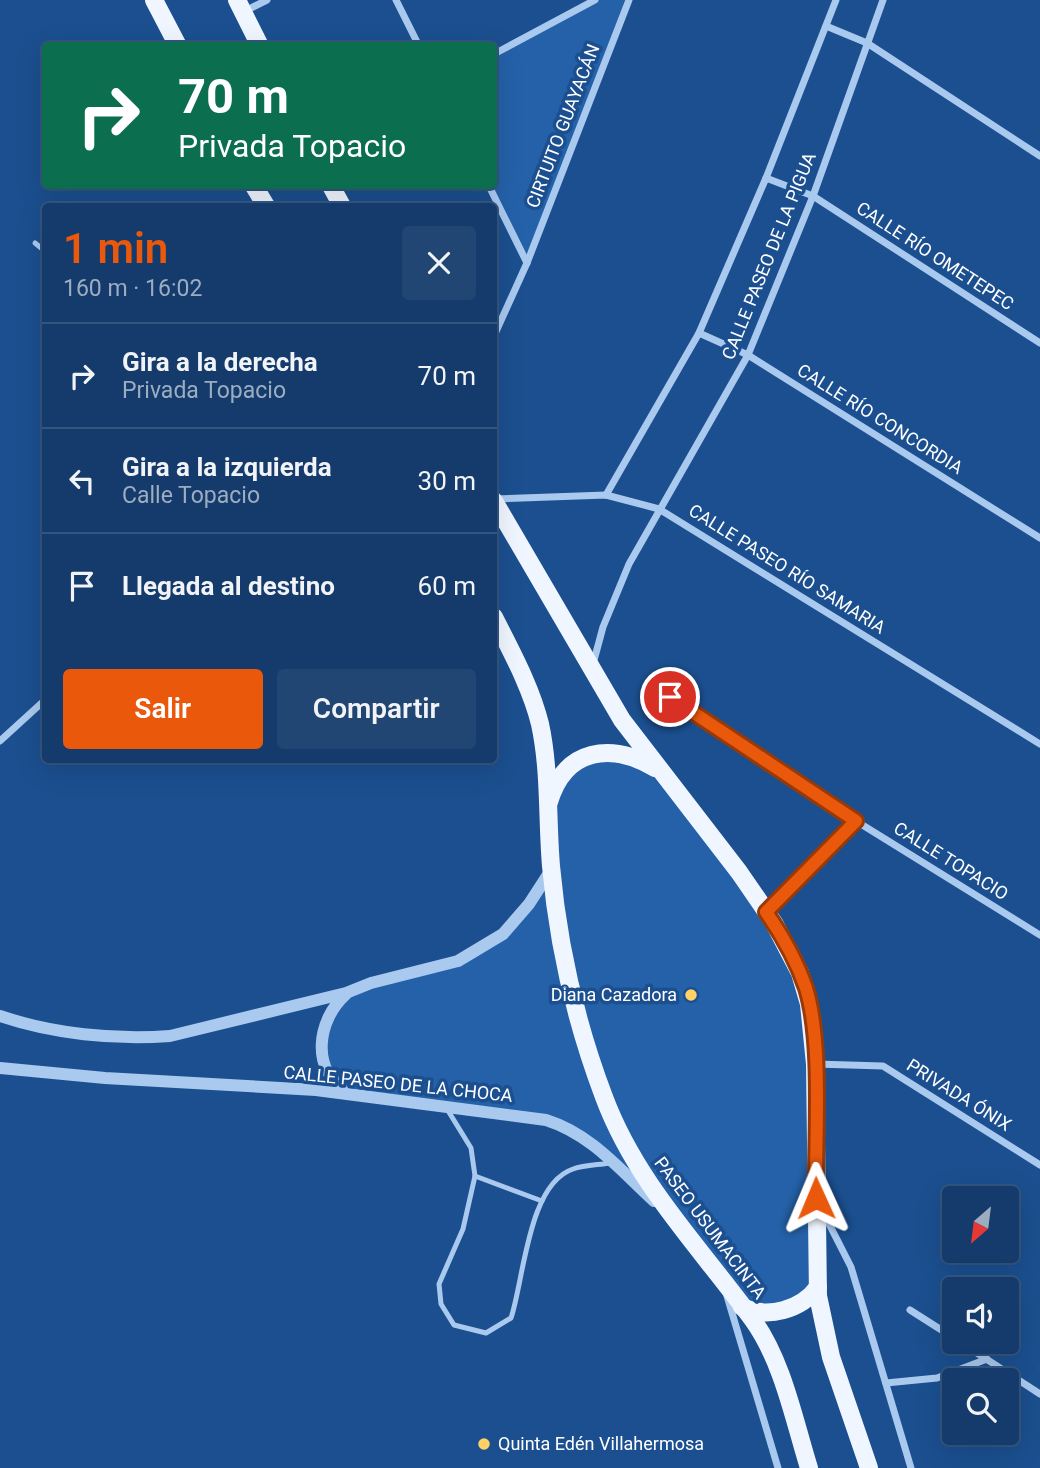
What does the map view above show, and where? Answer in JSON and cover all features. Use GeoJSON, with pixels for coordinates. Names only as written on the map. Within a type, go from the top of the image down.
{"type":"FeatureCollection","features":[{"type":"Feature","properties":{"kind":"main road"},"geometry":{"type":"LineString","coordinates":[[154,0],[176,42]]}},
{"type":"Feature","properties":{"kind":"main road"},"geometry":{"type":"LineString","coordinates":[[240,6],[258,42]]}},
{"type":"Feature","properties":{"kind":"main road"},"geometry":{"type":"LineString","coordinates":[[497,505],[553,606],[593,666],[622,720],[720,847],[766,912],[788,950],[806,990],[815,1065],[818,1287],[831,1357],[869,1468]]}},
{"type":"Feature","properties":{"kind":"main road","name":"PASEO USUMACINTA"},"geometry":{"type":"LineString","coordinates":[[497,624],[540,724],[551,870],[562,948],[580,1026],[605,1100],[636,1167],[761,1333],[779,1376],[809,1468]]}},
{"type":"Feature","properties":{"kind":"main road"},"geometry":{"type":"LineString","coordinates":[[547,811],[555,788],[566,773],[588,755],[624,755],[658,770]]}},
{"type":"Feature","properties":{"kind":"main road"},"geometry":{"type":"LineString","coordinates":[[742,1307],[763,1314],[773,1313],[808,1298],[818,1287]]}},
{"type":"Feature","properties":{"kind":"street"},"geometry":{"type":"LineString","coordinates":[[240,6],[267,0]]}},
{"type":"Feature","properties":{"kind":"street"},"geometry":{"type":"LineString","coordinates":[[396,0],[417,42]]}},
{"type":"Feature","properties":{"kind":"street"},"geometry":{"type":"LineString","coordinates":[[497,52],[595,0]]}},
{"type":"Feature","properties":{"kind":"street","name":"CIRTUITO GUAYACÁN"},"geometry":{"type":"LineString","coordinates":[[497,329],[527,263],[629,0]]}},
{"type":"Feature","properties":{"kind":"street","name":"CALLE PASEO DE LA PIGUA"},"geometry":{"type":"LineString","coordinates":[[606,495],[699,333],[766,178],[835,0]]}},
{"type":"Feature","properties":{"kind":"street","name":"CALLE PASEO DE LA PIGUA"},"geometry":{"type":"LineString","coordinates":[[593,666],[603,627],[629,564],[748,355],[813,196],[883,0]]}},
{"type":"Feature","properties":{"kind":"street"},"geometry":{"type":"LineString","coordinates":[[826,26],[867,43],[1040,156]]}},
{"type":"Feature","properties":{"kind":"street","name":"CALLE RÍO OMETEPEC"},"geometry":{"type":"LineString","coordinates":[[766,178],[813,196],[1040,343]]}},
{"type":"Feature","properties":{"kind":"street","name":"CIRTUITO GUAYACÁN"},"geometry":{"type":"LineString","coordinates":[[490,189],[527,263]]}},
{"type":"Feature","properties":{"kind":"street","name":"CALLE RÍO CONCORDIA"},"geometry":{"type":"LineString","coordinates":[[699,333],[748,355],[1040,538]]}},
{"type":"Feature","properties":{"kind":"street","name":"CALLE PASEO RÍO SAMARIA"},"geometry":{"type":"LineString","coordinates":[[497,500],[606,495],[659,509],[1040,744]]}},
{"type":"Feature","properties":{"kind":"street","name":"CALLE TOPACIO"},"geometry":{"type":"LineString","coordinates":[[670,697],[856,821],[1040,935]]}},
{"type":"Feature","properties":{"kind":"street"},"geometry":{"type":"LineString","coordinates":[[0,741],[42,703]]}},
{"type":"Feature","properties":{"kind":"street"},"geometry":{"type":"LineString","coordinates":[[766,912],[856,821]]}},
{"type":"Feature","properties":{"kind":"street"},"geometry":{"type":"LineString","coordinates":[[0,1016],[47,1029],[118,1036],[170,1036],[346,993],[371,983],[458,961],[474,954],[503,934],[518,919],[551,870]]}},
{"type":"Feature","properties":{"kind":"street"},"geometry":{"type":"LineString","coordinates":[[346,993],[334,1006],[326,1021],[321,1038],[322,1054],[332,1080],[356,1096]]}},
{"type":"Feature","properties":{"kind":"street","name":"PRIVADA ÓNIX"},"geometry":{"type":"LineString","coordinates":[[815,1065],[883,1066],[1040,1165]]}},
{"type":"Feature","properties":{"kind":"street","name":"CALLE PASEO DE LA CHOCA"},"geometry":{"type":"LineString","coordinates":[[0,1069],[131,1080],[316,1090],[525,1116],[560,1125],[595,1146],[674,1218]]}},
{"type":"Feature","properties":{"kind":"street"},"geometry":{"type":"LineString","coordinates":[[816,1198],[851,1267],[911,1468]]}},
{"type":"Feature","properties":{"kind":"street"},"geometry":{"type":"LineString","coordinates":[[723,1282],[778,1468]]}},
{"type":"Feature","properties":{"kind":"street"},"geometry":{"type":"LineString","coordinates":[[910,1310],[942,1330]]}},
{"type":"Feature","properties":{"kind":"street"},"geometry":{"type":"LineString","coordinates":[[979,1354],[1040,1394]]}},
{"type":"Feature","properties":{"kind":"street"},"geometry":{"type":"LineString","coordinates":[[886,1383],[937,1378],[987,1359]]}},
{"type":"Feature","properties":{"kind":"lane"},"geometry":{"type":"LineString","coordinates":[[34,243],[42,249]]}},
{"type":"Feature","properties":{"kind":"lane"},"geometry":{"type":"LineString","coordinates":[[447,1108],[471,1148],[475,1175],[463,1229],[439,1284],[441,1304],[454,1325],[486,1333],[511,1318],[520,1291],[528,1243],[542,1200],[553,1181],[572,1169],[613,1162]]}},
{"type":"Feature","properties":{"kind":"lane"},"geometry":{"type":"LineString","coordinates":[[475,1175],[542,1200]]}},
{"type":"Feature","properties":{"kind":"shaded area"},"geometry":{"type":"Polygon","coordinates":[[[595,0],[629,0],[527,263],[490,189],[497,189],[497,52],[595,0]]]}},
{"type":"Feature","properties":{"kind":"shaded area"},"geometry":{"type":"Polygon","coordinates":[[[595,753],[658,770],[720,847],[806,990],[818,1287],[793,1306],[742,1307],[636,1167],[613,1162],[560,1125],[356,1096],[327,1072],[326,1021],[346,993],[458,961],[503,934],[551,870],[555,788],[595,753]]]}},
{"type":"Feature","properties":{"kind":"place","name":"Diana Cazadora"},"geometry":{"type":"Point","coordinates":[691,995]}},
{"type":"Feature","properties":{"kind":"place","name":"Quinta Edén Villahermosa"},"geometry":{"type":"Point","coordinates":[484,1444]}},
{"type":"Feature","properties":{"kind":"route"},"geometry":{"type":"LineString","coordinates":[[670,697],[856,821],[766,912],[800,973],[809,1004],[815,1065],[816,1198]]}}]}
